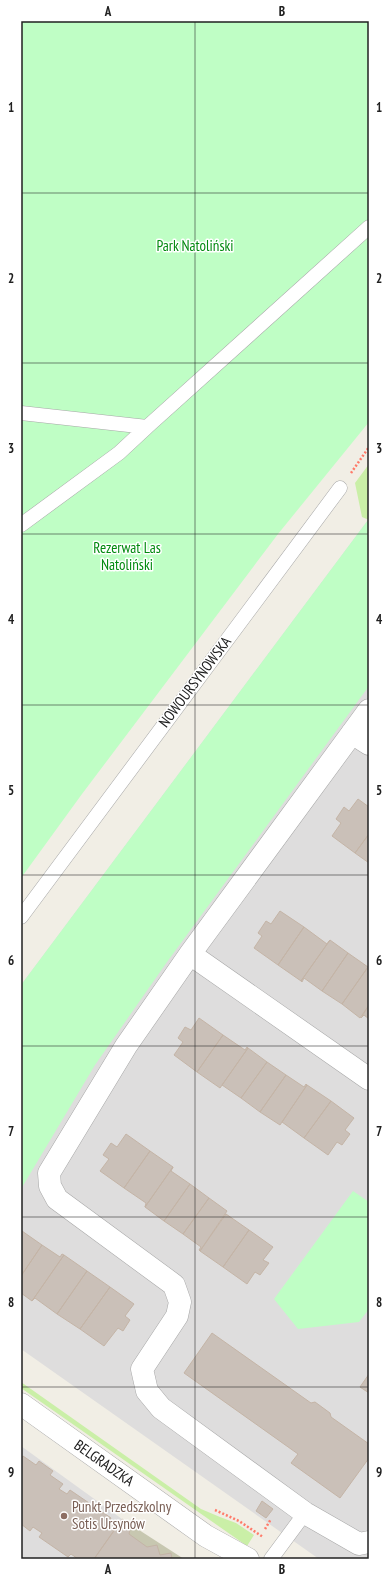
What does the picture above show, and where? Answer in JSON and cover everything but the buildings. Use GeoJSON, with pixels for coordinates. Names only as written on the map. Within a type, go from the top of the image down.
{"type":"FeatureCollection","features":[{"type":"Feature","properties":{"kind":"street"},"geometry":{"type":"LineString","coordinates":[[369,710],[361,739],[190,954],[126,1046],[49,1173],[50,1186],[57,1199],[174,1285],[180,1302],[177,1316],[142,1369],[147,1391],[161,1408],[305,1513],[359,1544],[369,1542]]}},
{"type":"Feature","properties":{"kind":"street"},"geometry":{"type":"LineString","coordinates":[[190,954],[369,1078]]}},
{"type":"Feature","properties":{"kind":"street","name":"BELGRADZKA"},"geometry":{"type":"LineString","coordinates":[[21,1404],[206,1536],[248,1559]]}},
{"type":"Feature","properties":{"kind":"lane"},"geometry":{"type":"LineString","coordinates":[[21,525],[119,453],[369,227]]}},
{"type":"Feature","properties":{"kind":"lane"},"geometry":{"type":"LineString","coordinates":[[21,413],[147,428]]}},
{"type":"Feature","properties":{"kind":"lane","name":"NOWOURSYNOWSKA"},"geometry":{"type":"LineString","coordinates":[[21,917],[340,488]]}},
{"type":"Feature","properties":{"kind":"lane"},"geometry":{"type":"LineString","coordinates":[[271,1559],[305,1513]]}},
{"type":"Feature","properties":{"kind":"path"},"geometry":{"type":"LineString","coordinates":[[340,488],[369,447]]}},
{"type":"Feature","properties":{"kind":"path"},"geometry":{"type":"LineString","coordinates":[[265,1528],[268,1523]]}},
{"type":"Feature","properties":{"kind":"shaded area"},"geometry":{"type":"Polygon","coordinates":[[[368,520],[369,1559],[319,1559],[21,1349],[21,985],[368,520]]]}},
{"type":"Feature","properties":{"kind":"shaded area"},"geometry":{"type":"Polygon","coordinates":[[[21,1446],[122,1519],[94,1559],[21,1559],[21,1446]]]}},
{"type":"Feature","properties":{"kind":"shaded area"},"geometry":{"type":"Polygon","coordinates":[[[122,1519],[184,1559],[95,1559],[122,1519]]]}},
{"type":"Feature","properties":{"kind":"green space","name":"Park Natoliński"},"geometry":{"type":"Polygon","coordinates":[[[21,21],[369,21],[369,422],[278,534],[82,794],[21,878],[21,21]]]}},
{"type":"Feature","properties":{"kind":"green space"},"geometry":{"type":"Polygon","coordinates":[[[369,464],[369,520],[362,517],[355,483],[369,464]]]}},
{"type":"Feature","properties":{"kind":"green space"},"geometry":{"type":"Polygon","coordinates":[[[368,520],[369,686],[167,962],[95,1065],[21,1189],[21,985],[368,520]]]}},
{"type":"Feature","properties":{"kind":"green space"},"geometry":{"type":"Polygon","coordinates":[[[353,1191],[369,1202],[369,1309],[359,1322],[298,1329],[274,1299],[353,1191]]]}},
{"type":"Feature","properties":{"kind":"green space"},"geometry":{"type":"Polygon","coordinates":[[[21,1382],[201,1509],[236,1523],[254,1535],[247,1546],[21,1388],[21,1382]]]}},
{"type":"Feature","properties":{"kind":"place","name":"Punkt Przedszkolny Sotis Ursynów"},"geometry":{"type":"Point","coordinates":[64,1516]}},
{"type":"Feature","properties":{"kind":"park label","name":"Rezerwat Las Natoliński"},"geometry":{"type":"Point","coordinates":[127,556]}}]}
